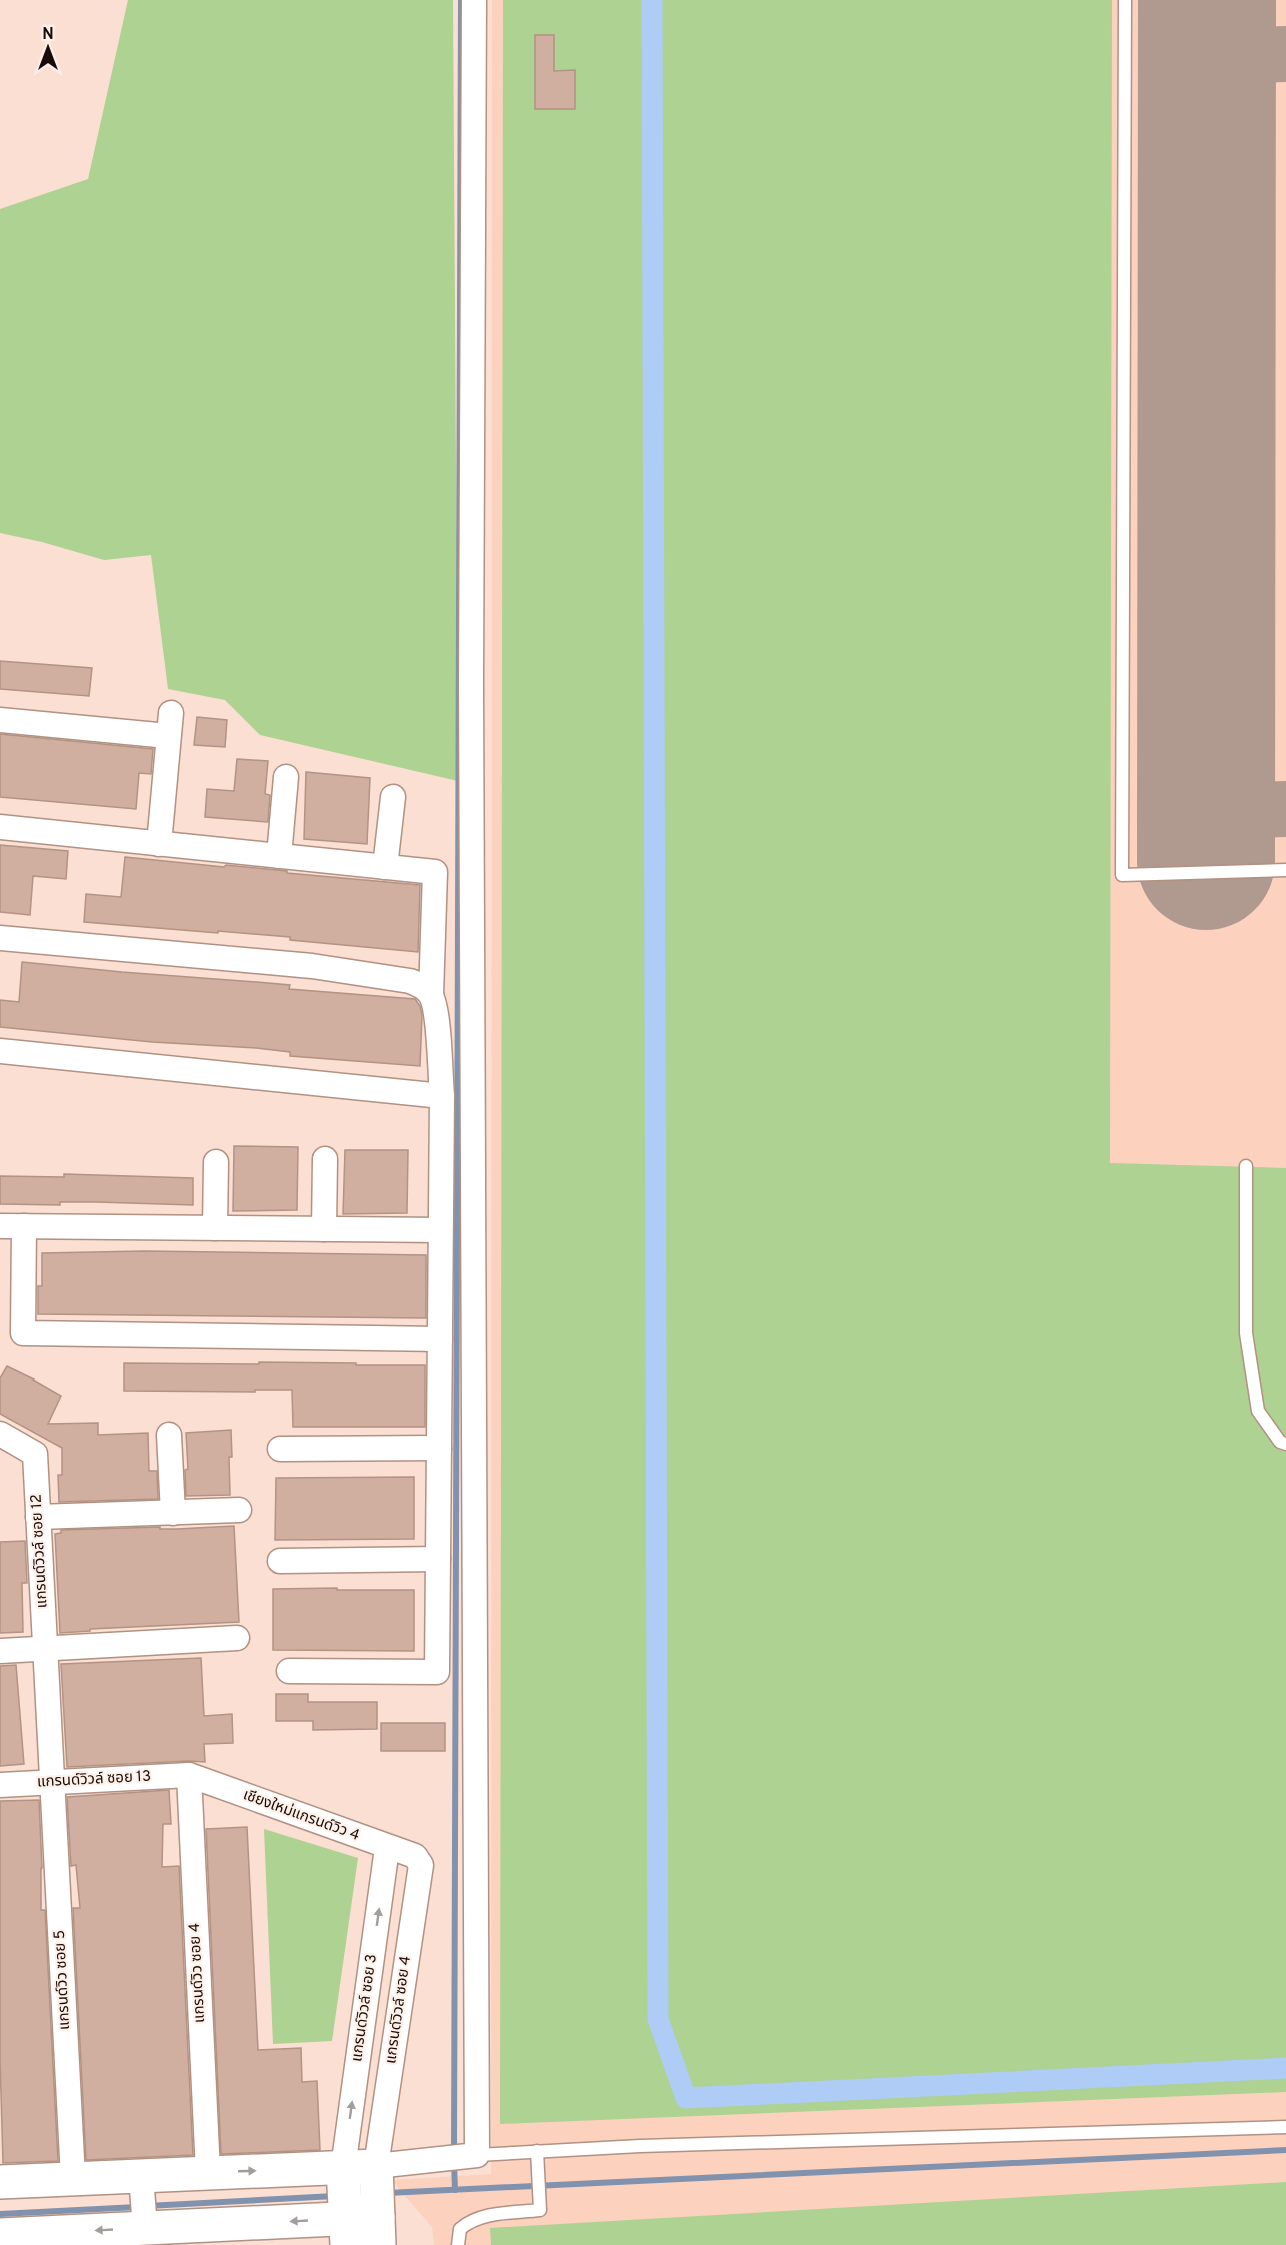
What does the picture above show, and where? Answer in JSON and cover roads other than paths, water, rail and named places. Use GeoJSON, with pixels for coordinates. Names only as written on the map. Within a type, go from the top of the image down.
{"type":"FeatureCollection","features":[{"type":"Feature","properties":{"kind":"street"},"geometry":{"type":"LineString","coordinates":[[0,2235],[72,2238],[143,2201],[208,2172],[360,2172],[475,2156],[471,683],[474,0]]}},
{"type":"Feature","properties":{"kind":"street"},"geometry":{"type":"LineString","coordinates":[[0,720],[169,725],[159,844]]}},
{"type":"Feature","properties":{"kind":"street"},"geometry":{"type":"LineString","coordinates":[[279,856],[286,777]]}},
{"type":"Feature","properties":{"kind":"street"},"geometry":{"type":"LineString","coordinates":[[385,867],[393,797]]}},
{"type":"Feature","properties":{"kind":"street"},"geometry":{"type":"LineString","coordinates":[[0,828],[435,872],[431,995],[435,1011],[442,1096],[437,1672],[289,1671]]}},
{"type":"Feature","properties":{"kind":"street"},"geometry":{"type":"LineString","coordinates":[[0,938],[312,966],[410,981],[424,987],[431,995]]}},
{"type":"Feature","properties":{"kind":"street"},"geometry":{"type":"LineString","coordinates":[[0,1050],[442,1096]]}},
{"type":"Feature","properties":{"kind":"street"},"geometry":{"type":"LineString","coordinates":[[324,1229],[325,1159]]}},
{"type":"Feature","properties":{"kind":"street"},"geometry":{"type":"LineString","coordinates":[[215,1228],[216,1162]]}},
{"type":"Feature","properties":{"kind":"street"},"geometry":{"type":"LineString","coordinates":[[0,1226],[440,1230]]}},
{"type":"Feature","properties":{"kind":"street"},"geometry":{"type":"LineString","coordinates":[[24,1226],[22,1333],[440,1339]]}},
{"type":"Feature","properties":{"kind":"street","name":"แกรนด์วิวล์ ซอย 12"},"geometry":{"type":"LineString","coordinates":[[0,1434],[35,1454],[53,1782]]}},
{"type":"Feature","properties":{"kind":"street"},"geometry":{"type":"LineString","coordinates":[[169,1435],[173,1513]]}},
{"type":"Feature","properties":{"kind":"street"},"geometry":{"type":"LineString","coordinates":[[280,1449],[439,1448]]}},
{"type":"Feature","properties":{"kind":"street"},"geometry":{"type":"LineString","coordinates":[[38,1517],[239,1510]]}},
{"type":"Feature","properties":{"kind":"street"},"geometry":{"type":"LineString","coordinates":[[280,1561],[438,1559]]}},
{"type":"Feature","properties":{"kind":"street"},"geometry":{"type":"LineString","coordinates":[[0,1651],[237,1638]]}},
{"type":"Feature","properties":{"kind":"street","name":"แกรนด์วิวล์ ซอย 13"},"geometry":{"type":"LineString","coordinates":[[0,1785],[189,1775]]}},
{"type":"Feature","properties":{"kind":"street","name":"เชียงใหม่แกรนด์วิว 4"},"geometry":{"type":"LineString","coordinates":[[189,1775],[415,1857]]}},
{"type":"Feature","properties":{"kind":"street","name":"แกรนด์วิว ซอย 4"},"geometry":{"type":"LineString","coordinates":[[189,1775],[208,2172]]}},
{"type":"Feature","properties":{"kind":"street","name":"แกรนด์วิว ซอย 5"},"geometry":{"type":"LineString","coordinates":[[53,1782],[74,2178]]}},
{"type":"Feature","properties":{"kind":"street","name":"แกรนด์วิวล์ ซอย 3"},"geometry":{"type":"LineString","coordinates":[[360,2172],[387,1848]]}},
{"type":"Feature","properties":{"kind":"street","name":"แกรนด์วิวล์ ซอย 4"},"geometry":{"type":"LineString","coordinates":[[360,2172],[421,1865],[415,1857]]}},
{"type":"Feature","properties":{"kind":"street"},"geometry":{"type":"LineString","coordinates":[[0,2182],[74,2178],[143,2201],[203,2235],[362,2224],[360,2172]]}},
{"type":"Feature","properties":{"kind":"lane"},"geometry":{"type":"LineString","coordinates":[[1125,0],[1122,875],[1286,870]]}},
{"type":"Feature","properties":{"kind":"lane"},"geometry":{"type":"LineString","coordinates":[[1246,1166],[1246,1333],[1258,1411],[1280,1442],[1286,1444]]}},
{"type":"Feature","properties":{"kind":"lane"},"geometry":{"type":"LineString","coordinates":[[475,2156],[652,2145],[1286,2127]]}},
{"type":"Feature","properties":{"kind":"lane"},"geometry":{"type":"LineString","coordinates":[[458,2245],[460,2229],[469,2221],[486,2216],[540,2211],[537,2151]]}},
{"type":"Feature","properties":{"kind":"waterway"},"geometry":{"type":"LineString","coordinates":[[454,2153],[461,0]]}},
{"type":"Feature","properties":{"kind":"waterway"},"geometry":{"type":"LineString","coordinates":[[652,0],[658,2019],[686,2098],[1286,2068]]}},
{"type":"Feature","properties":{"kind":"waterway"},"geometry":{"type":"LineString","coordinates":[[387,2193],[1286,2150]]}},
{"type":"Feature","properties":{"kind":"waterway"},"geometry":{"type":"LineString","coordinates":[[454,2164],[455,2190]]}},
{"type":"Feature","properties":{"kind":"waterway"},"geometry":{"type":"LineString","coordinates":[[147,2206],[335,2196]]}},
{"type":"Feature","properties":{"kind":"waterway"},"geometry":{"type":"LineString","coordinates":[[0,2214],[137,2207]]}}]}
